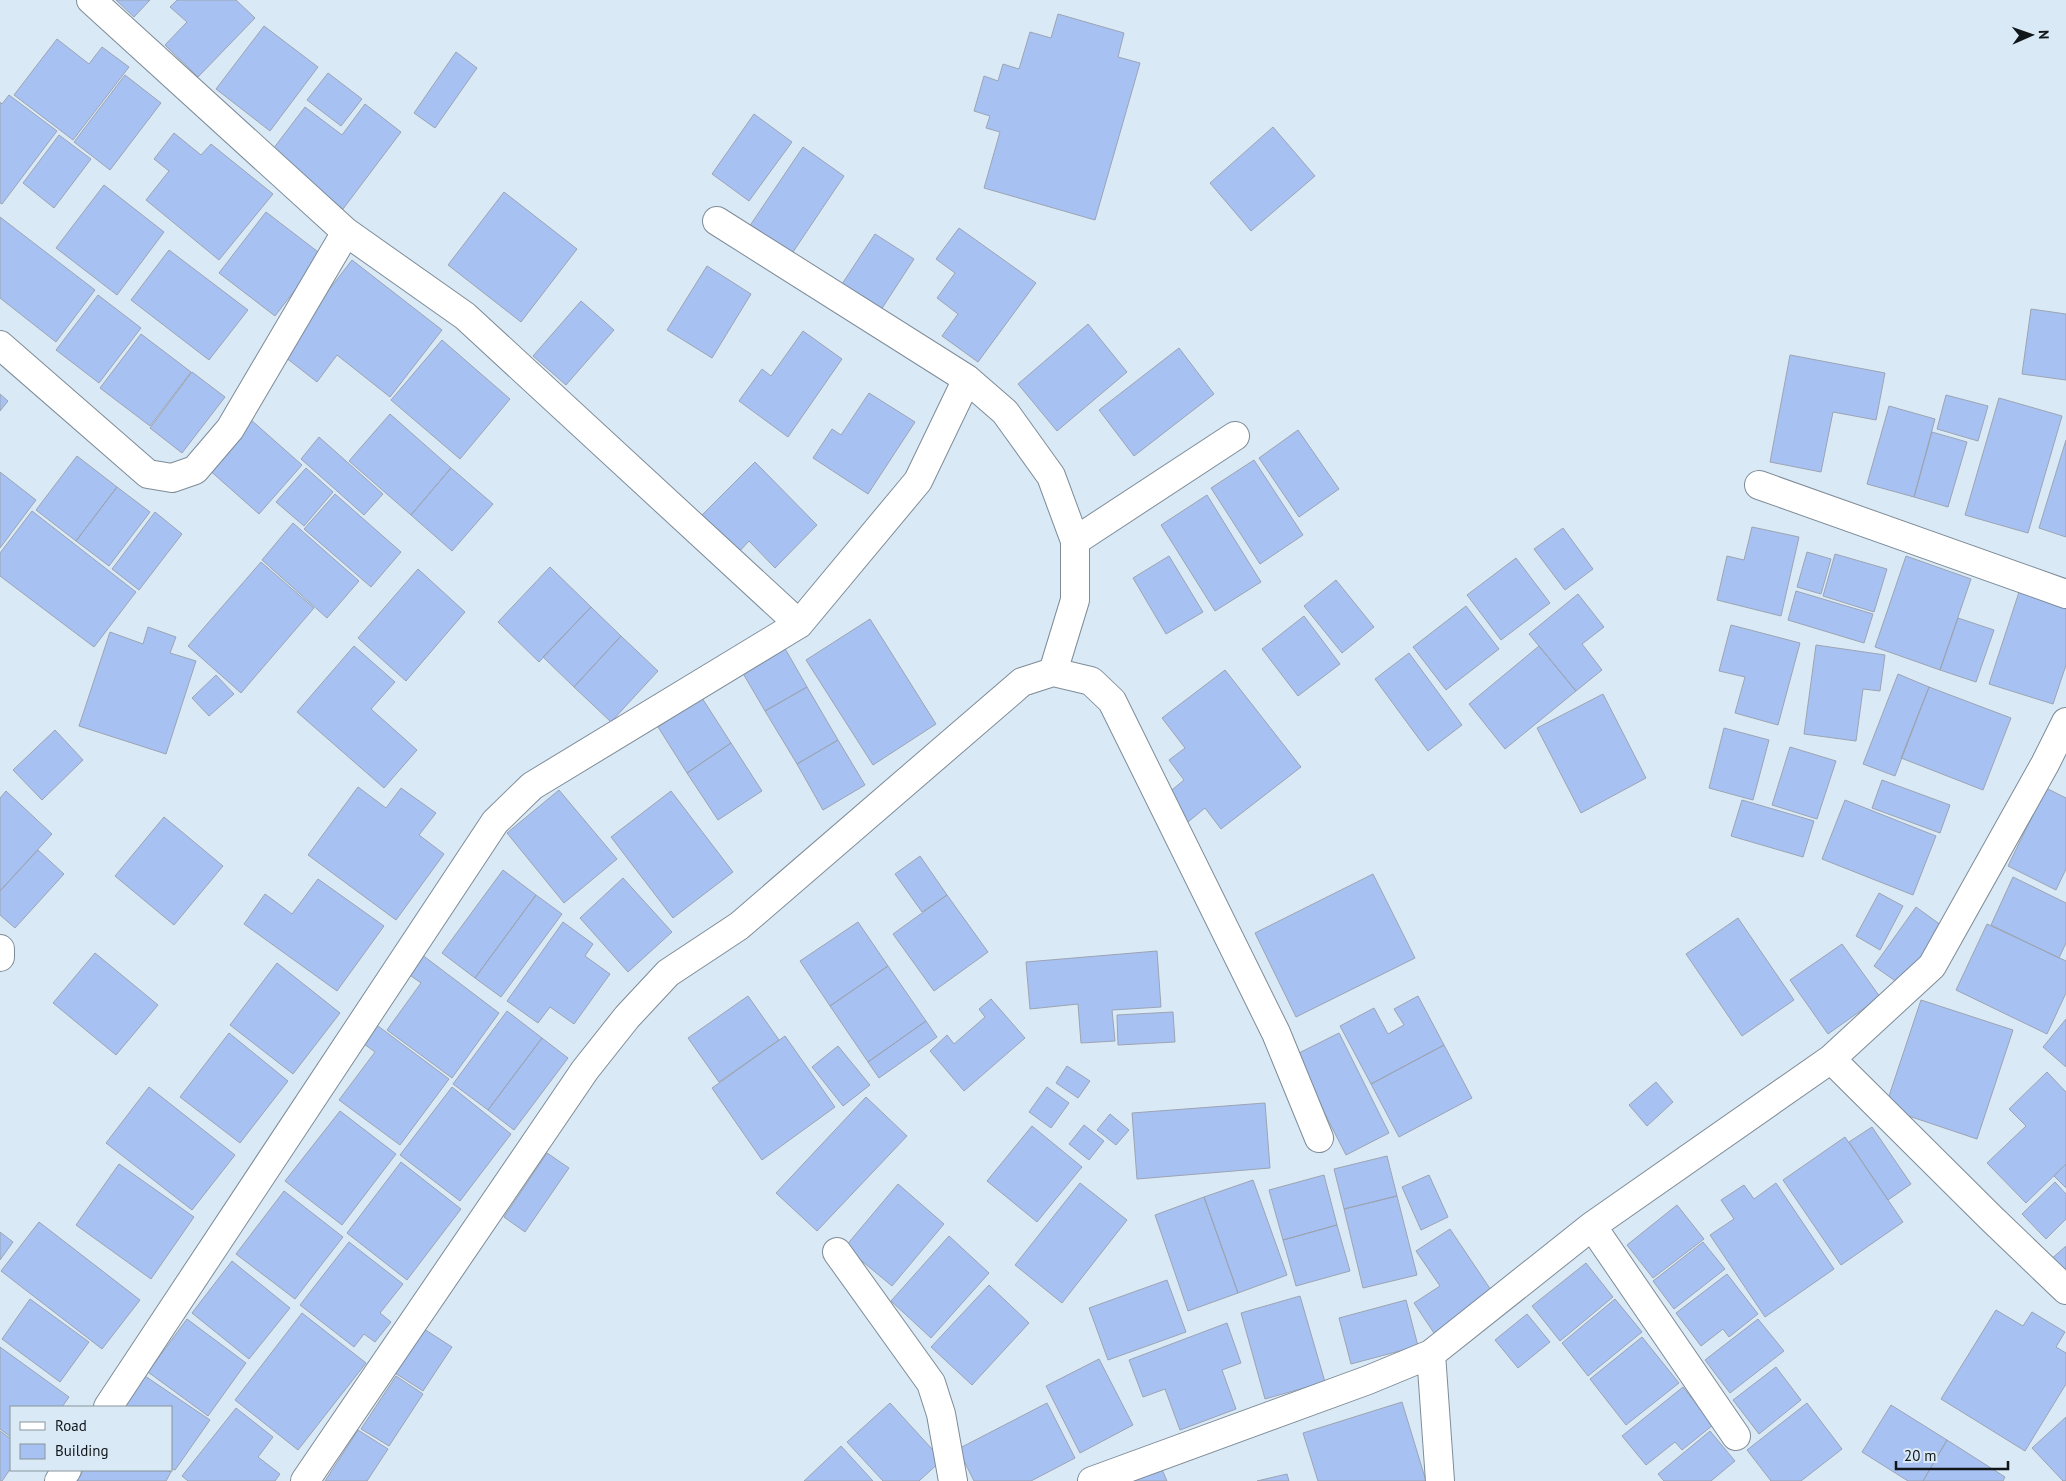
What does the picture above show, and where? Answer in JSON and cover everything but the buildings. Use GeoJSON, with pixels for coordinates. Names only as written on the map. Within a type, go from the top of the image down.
{"type":"FeatureCollection","features":[{"type":"Feature","properties":{"kind":"street"},"geometry":{"type":"LineString","coordinates":[[91,0],[346,232],[465,316],[798,624]]}},
{"type":"Feature","properties":{"kind":"street"},"geometry":{"type":"LineString","coordinates":[[717,221],[967,379],[1005,412],[1051,476],[1075,541],[1075,600],[1054,672]]}},
{"type":"Feature","properties":{"kind":"street"},"geometry":{"type":"LineString","coordinates":[[0,345],[148,474],[172,478],[195,470],[230,429],[346,232]]}},
{"type":"Feature","properties":{"kind":"street"},"geometry":{"type":"LineString","coordinates":[[109,1406],[495,822],[532,786],[798,624],[918,481],[967,379]]}},
{"type":"Feature","properties":{"kind":"street"},"geometry":{"type":"LineString","coordinates":[[1075,541],[1235,436]]}},
{"type":"Feature","properties":{"kind":"street"},"geometry":{"type":"LineString","coordinates":[[1759,485],[2066,594]]}},
{"type":"Feature","properties":{"kind":"street"},"geometry":{"type":"LineString","coordinates":[[305,1481],[585,1070],[627,1017],[668,974],[739,926],[1022,682],[1054,672],[1091,681],[1112,701],[1276,1033],[1319,1138]]}},
{"type":"Feature","properties":{"kind":"street"},"geometry":{"type":"LineString","coordinates":[[1092,1481],[1368,1380],[1431,1354],[1592,1226],[1831,1059],[1932,966],[2056,769],[2066,722]]}},
{"type":"Feature","properties":{"kind":"street"},"geometry":{"type":"LineString","coordinates":[[0,949],[0,957]]}},
{"type":"Feature","properties":{"kind":"street"},"geometry":{"type":"LineString","coordinates":[[1831,1059],[2066,1290]]}},
{"type":"Feature","properties":{"kind":"street"},"geometry":{"type":"LineString","coordinates":[[1592,1226],[1736,1436]]}},
{"type":"Feature","properties":{"kind":"street"},"geometry":{"type":"LineString","coordinates":[[837,1252],[931,1383],[941,1414],[953,1481]]}},
{"type":"Feature","properties":{"kind":"street"},"geometry":{"type":"LineString","coordinates":[[1431,1354],[1440,1481]]}}]}
